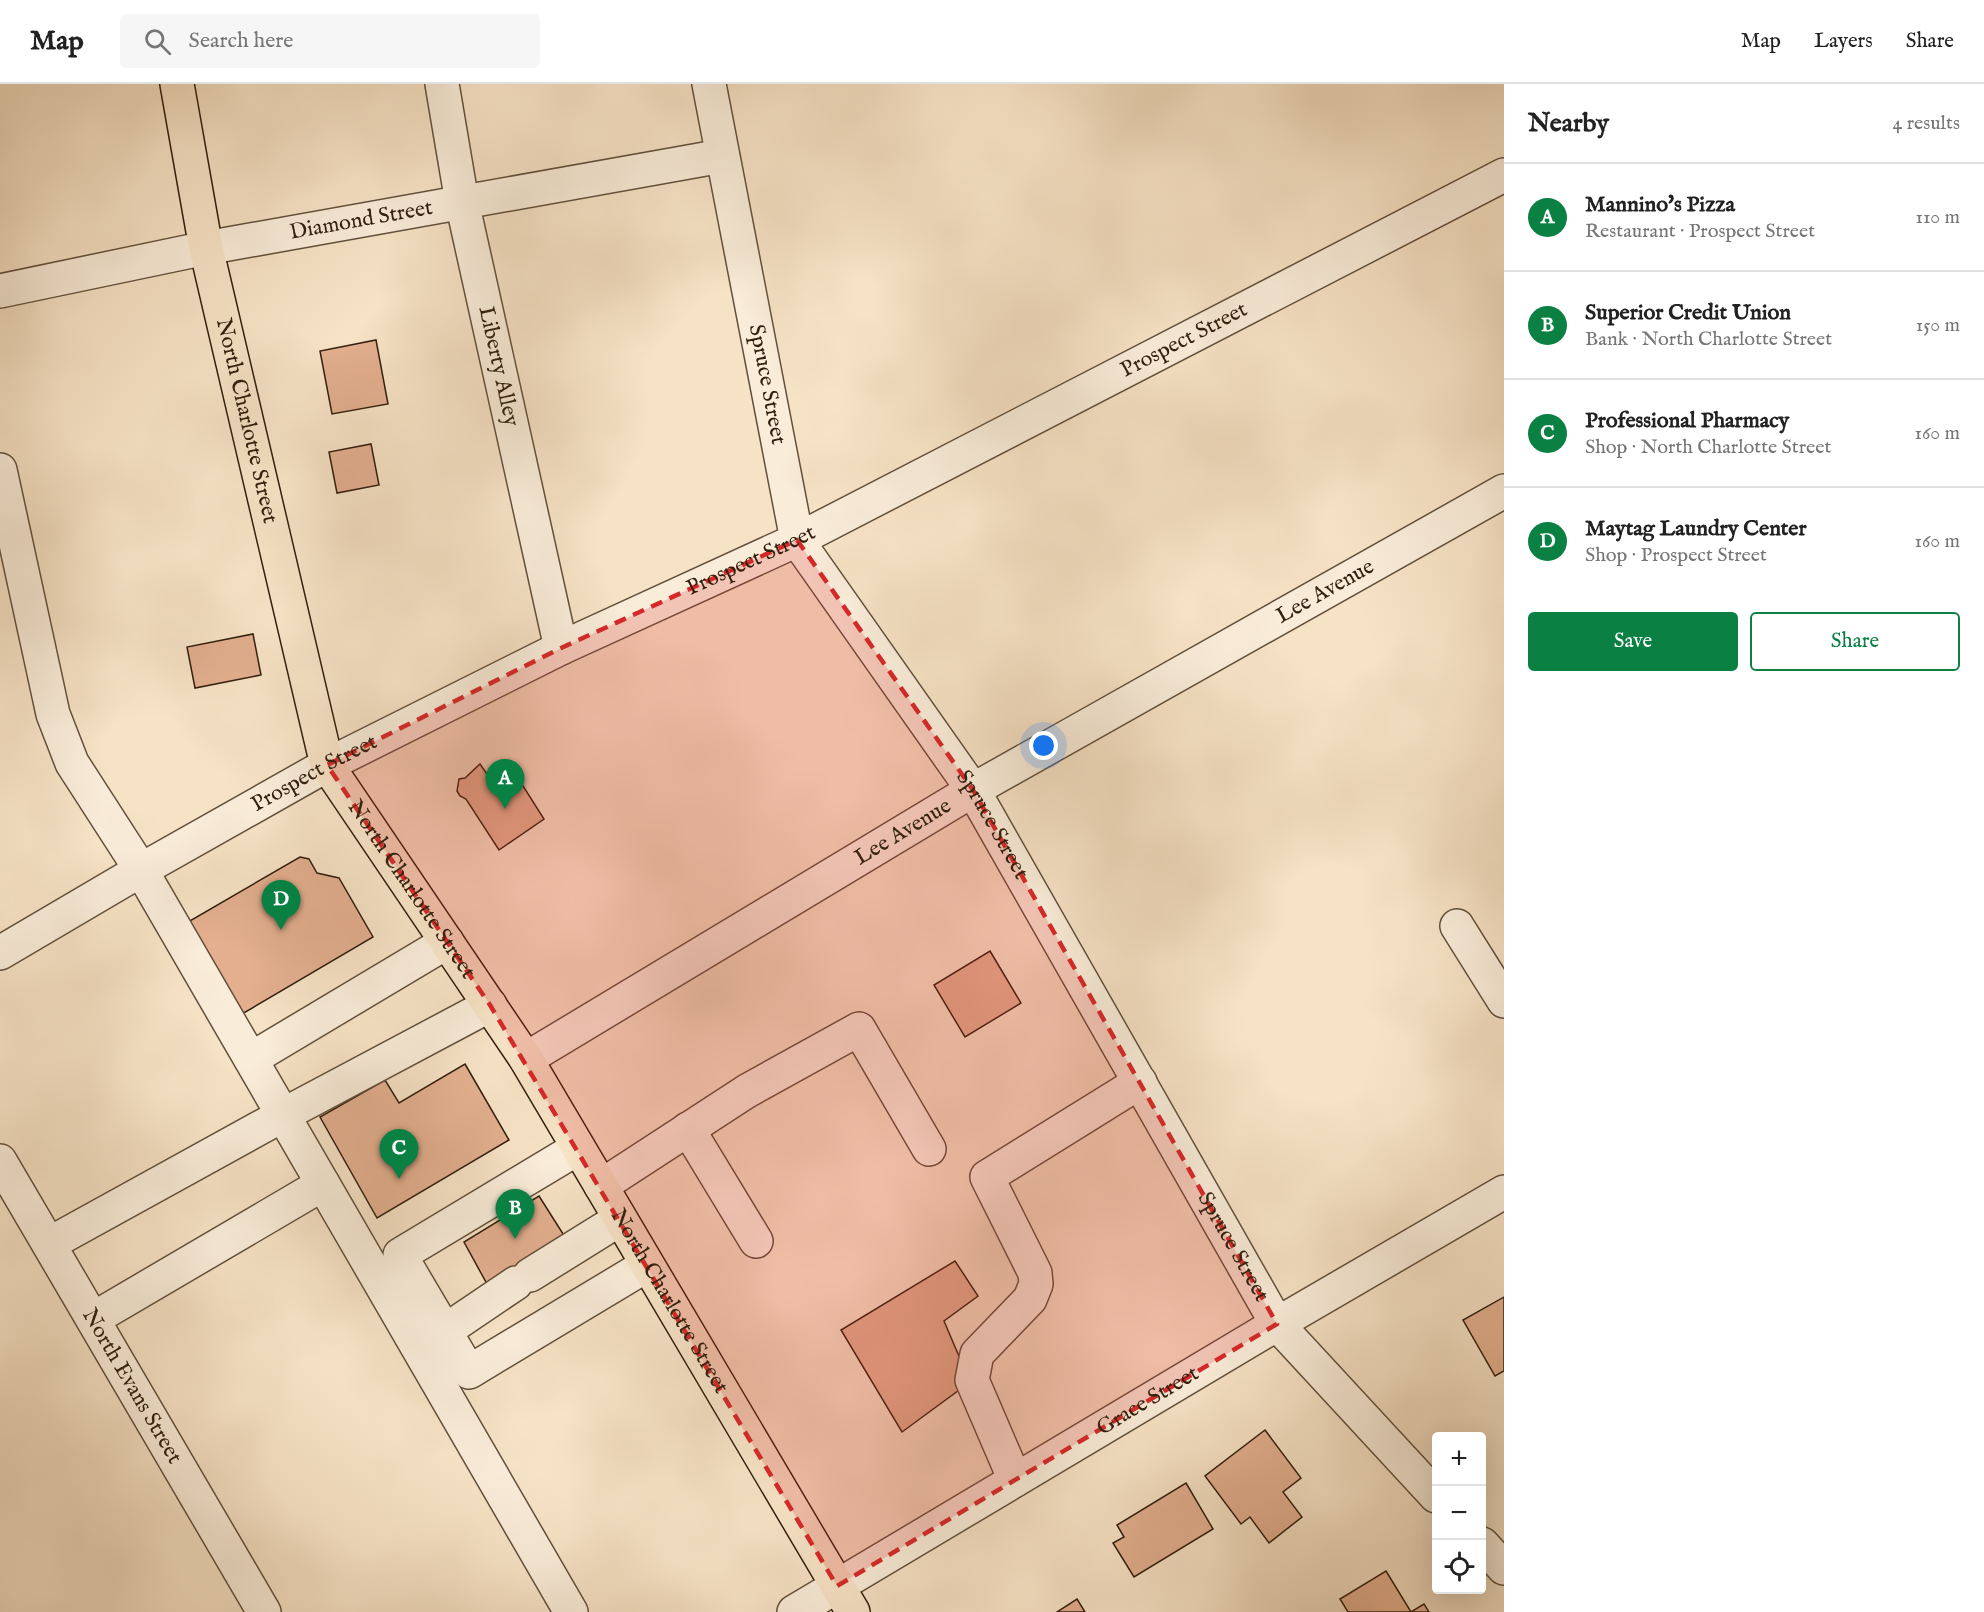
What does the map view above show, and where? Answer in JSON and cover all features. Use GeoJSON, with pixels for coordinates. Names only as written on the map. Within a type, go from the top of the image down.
{"type":"FeatureCollection","features":[{"type":"Feature","properties":{"kind":"main road","name":"North Charlotte Street"},"geometry":{"type":"LineString","coordinates":[[177,84],[206,248],[327,765],[526,1059],[845,1599]]}},
{"type":"Feature","properties":{"kind":"street","name":"Liberty Alley"},"geometry":{"type":"LineString","coordinates":[[442,84],[462,202],[561,648]]}},
{"type":"Feature","properties":{"kind":"street","name":"Spruce Street"},"geometry":{"type":"LineString","coordinates":[[709,84],[797,540],[973,790],[1277,1324],[1432,1491]]}},
{"type":"Feature","properties":{"kind":"street","name":"Diamond Street"},"geometry":{"type":"LineString","coordinates":[[0,291],[206,248],[722,156]]}},
{"type":"Feature","properties":{"kind":"street","name":"Prospect Street"},"geometry":{"type":"LineString","coordinates":[[0,953],[327,765],[561,648],[797,540],[1504,175]]}},
{"type":"Feature","properties":{"kind":"street"},"geometry":{"type":"LineString","coordinates":[[0,470],[54,714],[72,763],[141,870],[571,1612]]}},
{"type":"Feature","properties":{"kind":"street","name":"Lee Avenue"},"geometry":{"type":"LineString","coordinates":[[526,1059],[973,790],[1504,491]]}},
{"type":"Feature","properties":{"kind":"street"},"geometry":{"type":"LineString","coordinates":[[1457,926],[1504,1001]]}},
{"type":"Feature","properties":{"kind":"street"},"geometry":{"type":"LineString","coordinates":[[251,1059],[447,942]]}},
{"type":"Feature","properties":{"kind":"street"},"geometry":{"type":"LineString","coordinates":[[49,1244],[283,1115],[490,1005]]}},
{"type":"Feature","properties":{"kind":"street"},"geometry":{"type":"LineString","coordinates":[[601,1186],[747,1091],[859,1029],[929,1149]]}},
{"type":"Feature","properties":{"kind":"street"},"geometry":{"type":"LineString","coordinates":[[1015,1480],[972,1380],[977,1354],[1030,1299],[1036,1284],[1035,1273],[987,1177],[1140,1082]]}},
{"type":"Feature","properties":{"kind":"street"},"geometry":{"type":"LineString","coordinates":[[688,1129],[756,1242]]}},
{"type":"Feature","properties":{"kind":"street"},"geometry":{"type":"LineString","coordinates":[[578,1148],[400,1254],[469,1372],[647,1265]]}},
{"type":"Feature","properties":{"kind":"street","name":"North Evans Street"},"geometry":{"type":"LineString","coordinates":[[0,1161],[264,1612]]}},
{"type":"Feature","properties":{"kind":"street"},"geometry":{"type":"LineString","coordinates":[[93,1319],[323,1184]]}},
{"type":"Feature","properties":{"kind":"street","name":"Grace Street"},"geometry":{"type":"LineString","coordinates":[[794,1612],[845,1599],[1015,1480],[1504,1192]]}},
{"type":"Feature","properties":{"kind":"street"},"geometry":{"type":"LineString","coordinates":[[445,1331],[620,1219]]}},
{"type":"Feature","properties":{"kind":"street"},"geometry":{"type":"LineString","coordinates":[[1486,1548],[1504,1568]]}},
{"type":"Feature","properties":{"kind":"highlighted area"},"geometry":{"type":"Polygon","coordinates":[[[797,540],[973,790],[1277,1324],[837,1586],[490,1005],[327,765],[561,648],[797,540]]]}},
{"type":"Feature","properties":{"kind":"building"},"geometry":{"type":"Polygon","coordinates":[[[376,340],[388,404],[332,414],[320,351],[376,340]]]}},
{"type":"Feature","properties":{"kind":"building"},"geometry":{"type":"Polygon","coordinates":[[[371,444],[379,485],[337,493],[329,452],[371,444]]]}},
{"type":"Feature","properties":{"kind":"building"},"geometry":{"type":"Polygon","coordinates":[[[253,634],[261,675],[195,688],[187,647],[253,634]]]}},
{"type":"Feature","properties":{"kind":"building"},"geometry":{"type":"Polygon","coordinates":[[[480,764],[493,783],[513,770],[544,819],[499,850],[466,799],[457,791],[459,779],[465,778],[480,764]]]}},
{"type":"Feature","properties":{"kind":"building"},"geometry":{"type":"Polygon","coordinates":[[[300,857],[309,859],[317,873],[339,878],[373,937],[242,1014],[188,922],[300,857]]]}},
{"type":"Feature","properties":{"kind":"building"},"geometry":{"type":"Polygon","coordinates":[[[990,951],[1021,1003],[965,1037],[934,985],[990,951]]]}},
{"type":"Feature","properties":{"kind":"building"},"geometry":{"type":"Polygon","coordinates":[[[465,1064],[509,1140],[377,1218],[320,1117],[385,1080],[399,1103],[465,1064]]]}},
{"type":"Feature","properties":{"kind":"building"},"geometry":{"type":"Polygon","coordinates":[[[539,1196],[565,1237],[487,1284],[464,1242],[539,1196]]]}},
{"type":"Feature","properties":{"kind":"building"},"geometry":{"type":"Polygon","coordinates":[[[955,1261],[978,1296],[944,1321],[970,1382],[902,1432],[841,1330],[955,1261]]]}},
{"type":"Feature","properties":{"kind":"building"},"geometry":{"type":"Polygon","coordinates":[[[1504,1297],[1504,1371],[1495,1376],[1463,1320],[1504,1297]]]}},
{"type":"Feature","properties":{"kind":"building"},"geometry":{"type":"Polygon","coordinates":[[[1265,1430],[1301,1478],[1283,1492],[1302,1517],[1269,1543],[1250,1517],[1241,1524],[1205,1476],[1265,1430]]]}},
{"type":"Feature","properties":{"kind":"building"},"geometry":{"type":"Polygon","coordinates":[[[1186,1483],[1213,1529],[1134,1577],[1113,1543],[1124,1537],[1117,1525],[1186,1483]]]}},
{"type":"Feature","properties":{"kind":"building"},"geometry":{"type":"Polygon","coordinates":[[[1386,1571],[1411,1612],[1348,1612],[1340,1599],[1386,1571]]]}},
{"type":"Feature","properties":{"kind":"building"},"geometry":{"type":"Polygon","coordinates":[[[1077,1599],[1085,1612],[1057,1612],[1077,1599]]]}},
{"type":"Feature","properties":{"kind":"building"},"geometry":{"type":"Polygon","coordinates":[[[1424,1604],[1429,1612],[1411,1612],[1424,1604]]]}},
{"type":"Feature","properties":{"kind":"place","name":"Mannino's Pizza"},"geometry":{"type":"Point","coordinates":[505,809]}},
{"type":"Feature","properties":{"kind":"place","name":"Maytag Laundry Center"},"geometry":{"type":"Point","coordinates":[281,930]}},
{"type":"Feature","properties":{"kind":"place","name":"Professional Pharmacy"},"geometry":{"type":"Point","coordinates":[399,1179]}},
{"type":"Feature","properties":{"kind":"place","name":"Superior Credit Union"},"geometry":{"type":"Point","coordinates":[515,1239]}}]}
